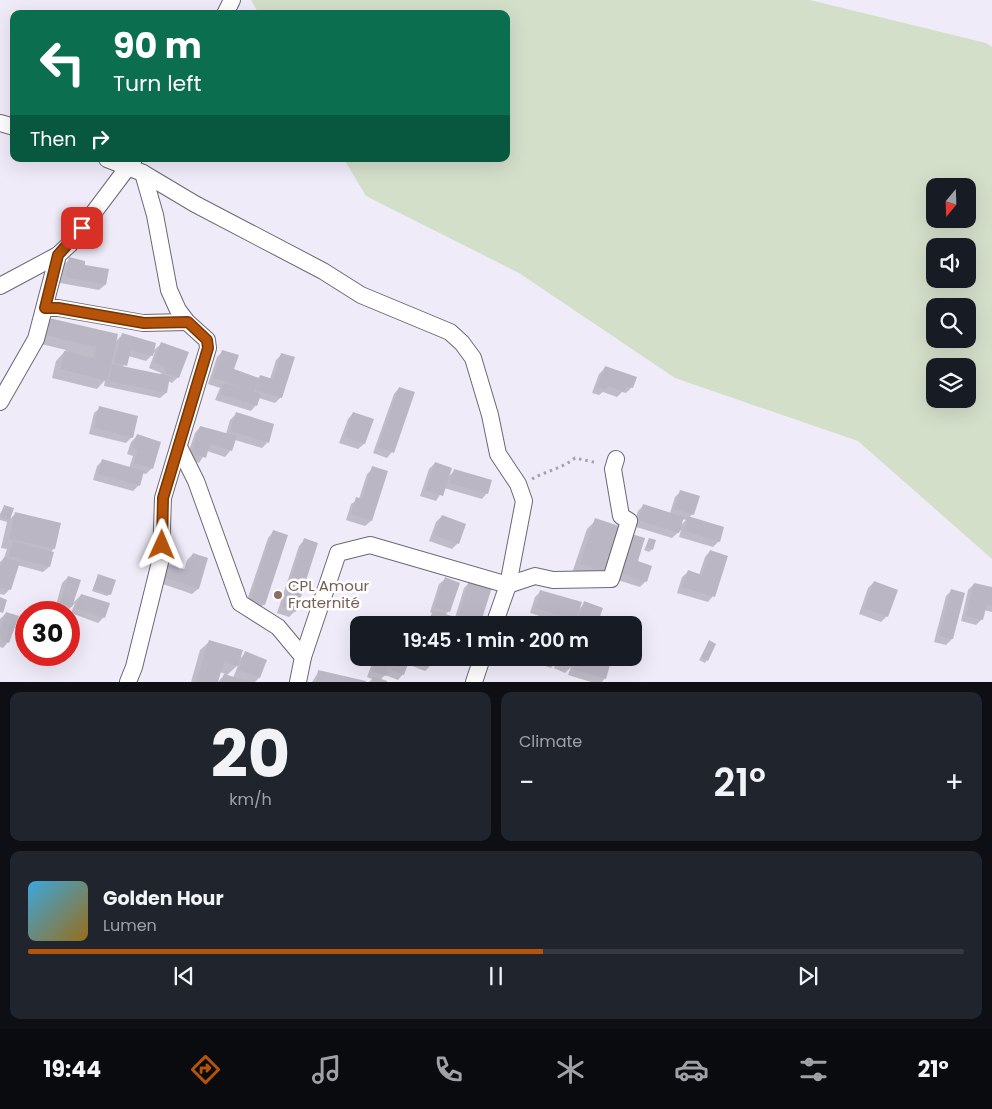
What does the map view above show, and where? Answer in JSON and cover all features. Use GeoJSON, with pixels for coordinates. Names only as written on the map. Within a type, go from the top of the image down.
{"type":"FeatureCollection","features":[{"type":"Feature","properties":{"kind":"street"},"geometry":{"type":"LineString","coordinates":[[119,162],[136,166],[195,204],[323,271],[362,295],[450,332],[473,358],[490,415],[498,454],[519,486],[524,501],[508,585],[497,616]]}},
{"type":"Feature","properties":{"kind":"street"},"geometry":{"type":"LineString","coordinates":[[0,286],[58,255],[70,244],[136,166]]}},
{"type":"Feature","properties":{"kind":"street"},"geometry":{"type":"LineString","coordinates":[[128,682],[134,668],[161,558],[163,498],[208,348],[207,340],[178,310],[169,290],[155,215],[136,166]]}},
{"type":"Feature","properties":{"kind":"street"},"geometry":{"type":"LineString","coordinates":[[0,402],[36,339],[58,255]]}},
{"type":"Feature","properties":{"kind":"street"},"geometry":{"type":"LineString","coordinates":[[45,308],[58,308],[144,323],[188,322]]}},
{"type":"Feature","properties":{"kind":"street"},"geometry":{"type":"LineString","coordinates":[[179,447],[196,481],[240,603],[278,627],[303,657]]}},
{"type":"Feature","properties":{"kind":"street"},"geometry":{"type":"LineString","coordinates":[[298,682],[303,657],[338,553],[370,545],[508,585],[535,576],[553,580],[611,579],[629,521],[620,516],[615,463]]}},
{"type":"Feature","properties":{"kind":"street"},"geometry":{"type":"LineString","coordinates":[[474,682],[479,666]]}},
{"type":"Feature","properties":{"kind":"path"},"geometry":{"type":"LineString","coordinates":[[519,486],[548,470],[568,464],[575,458],[615,463]]}},
{"type":"Feature","properties":{"kind":"green space"},"geometry":{"type":"Polygon","coordinates":[[[251,0],[810,0],[986,43],[992,47],[992,559],[858,441],[675,378],[519,273],[366,196],[346,162],[510,162],[510,10],[257,10],[251,0]]]}},
{"type":"Feature","properties":{"kind":"building"},"geometry":{"type":"Polygon","coordinates":[[[69,257],[85,261],[85,265],[109,269],[106,285],[65,277],[69,257]]]}},
{"type":"Feature","properties":{"kind":"building"},"geometry":{"type":"Polygon","coordinates":[[[49,318],[118,334],[107,381],[60,369],[64,351],[94,358],[96,347],[45,335],[49,318]]]}},
{"type":"Feature","properties":{"kind":"building"},"geometry":{"type":"Polygon","coordinates":[[[122,333],[156,343],[153,356],[131,350],[127,366],[114,362],[122,333]]]}},
{"type":"Feature","properties":{"kind":"building"},"geometry":{"type":"Polygon","coordinates":[[[161,342],[189,352],[179,378],[164,373],[166,367],[154,362],[161,342]]]}},
{"type":"Feature","properties":{"kind":"building"},"geometry":{"type":"Polygon","coordinates":[[[222,350],[239,355],[234,369],[259,378],[260,375],[273,379],[281,353],[295,357],[282,398],[255,390],[257,381],[254,392],[261,394],[257,406],[220,394],[223,383],[247,389],[213,378],[222,350]]]}},
{"type":"Feature","properties":{"kind":"building"},"geometry":{"type":"Polygon","coordinates":[[[112,364],[170,376],[167,393],[109,381],[112,364]]]}},
{"type":"Feature","properties":{"kind":"building"},"geometry":{"type":"Polygon","coordinates":[[[605,366],[637,377],[633,388],[626,386],[624,392],[608,386],[606,390],[597,387],[605,366]]]}},
{"type":"Feature","properties":{"kind":"building"},"geometry":{"type":"Polygon","coordinates":[[[399,387],[415,392],[394,453],[378,447],[399,387]]]}},
{"type":"Feature","properties":{"kind":"building"},"geometry":{"type":"Polygon","coordinates":[[[99,406],[138,416],[133,438],[94,428],[99,406]]]}},
{"type":"Feature","properties":{"kind":"building"},"geometry":{"type":"Polygon","coordinates":[[[236,412],[274,424],[269,443],[230,431],[236,412]]]}},
{"type":"Feature","properties":{"kind":"building"},"geometry":{"type":"Polygon","coordinates":[[[353,412],[374,419],[365,444],[344,437],[353,412]]]}},
{"type":"Feature","properties":{"kind":"building"},"geometry":{"type":"Polygon","coordinates":[[[200,426],[237,436],[232,451],[210,444],[206,458],[191,453],[200,426]]]}},
{"type":"Feature","properties":{"kind":"building"},"geometry":{"type":"Polygon","coordinates":[[[137,434],[161,442],[153,469],[134,463],[138,450],[132,448],[137,434]]]}},
{"type":"Feature","properties":{"kind":"building"},"geometry":{"type":"Polygon","coordinates":[[[102,459],[144,471],[140,486],[98,474],[102,459]]]}},
{"type":"Feature","properties":{"kind":"building"},"geometry":{"type":"Polygon","coordinates":[[[435,462],[452,468],[443,496],[425,490],[435,462]]]}},
{"type":"Feature","properties":{"kind":"building"},"geometry":{"type":"Polygon","coordinates":[[[372,466],[388,471],[372,521],[351,514],[356,497],[362,499],[372,466]]]}},
{"type":"Feature","properties":{"kind":"building"},"geometry":{"type":"Polygon","coordinates":[[[454,469],[492,480],[488,494],[450,483],[454,469]]]}},
{"type":"Feature","properties":{"kind":"building"},"geometry":{"type":"Polygon","coordinates":[[[680,490],[700,496],[694,515],[674,509],[680,490]]]}},
{"type":"Feature","properties":{"kind":"building"},"geometry":{"type":"Polygon","coordinates":[[[643,504],[684,517],[679,533],[638,520],[643,504]]]}},
{"type":"Feature","properties":{"kind":"building"},"geometry":{"type":"Polygon","coordinates":[[[4,505],[14,508],[10,520],[0,517],[4,505]]]}},
{"type":"Feature","properties":{"kind":"building"},"geometry":{"type":"Polygon","coordinates":[[[15,512],[61,523],[55,549],[9,539],[15,512]]]}},
{"type":"Feature","properties":{"kind":"building"},"geometry":{"type":"Polygon","coordinates":[[[442,515],[466,524],[459,544],[434,535],[442,515]]]}},
{"type":"Feature","properties":{"kind":"building"},"geometry":{"type":"Polygon","coordinates":[[[688,516],[724,527],[720,542],[684,531],[688,516]]]}},
{"type":"Feature","properties":{"kind":"building"},"geometry":{"type":"Polygon","coordinates":[[[595,518],[622,527],[606,573],[580,564],[595,518]]]}},
{"type":"Feature","properties":{"kind":"building"},"geometry":{"type":"Polygon","coordinates":[[[273,530],[288,535],[265,605],[250,600],[273,530]]]}},
{"type":"Feature","properties":{"kind":"building"},"geometry":{"type":"Polygon","coordinates":[[[628,533],[645,538],[638,561],[652,566],[647,582],[616,572],[628,533]]]}},
{"type":"Feature","properties":{"kind":"building"},"geometry":{"type":"Polygon","coordinates":[[[304,538],[318,543],[296,612],[282,607],[304,538]]]}},
{"type":"Feature","properties":{"kind":"building"},"geometry":{"type":"Polygon","coordinates":[[[649,538],[656,540],[653,550],[646,547],[649,538]]]}},
{"type":"Feature","properties":{"kind":"building"},"geometry":{"type":"Polygon","coordinates":[[[13,541],[54,552],[50,567],[8,556],[13,541]]]}},
{"type":"Feature","properties":{"kind":"building"},"geometry":{"type":"Polygon","coordinates":[[[710,550],[728,556],[715,597],[682,587],[688,570],[702,575],[710,550]]]}},
{"type":"Feature","properties":{"kind":"building"},"geometry":{"type":"Polygon","coordinates":[[[193,553],[208,558],[199,589],[162,577],[165,563],[187,570],[193,553]]]}},
{"type":"Feature","properties":{"kind":"building"},"geometry":{"type":"Polygon","coordinates":[[[4,557],[20,562],[11,590],[0,587],[0,569],[4,557]]]}},
{"type":"Feature","properties":{"kind":"building"},"geometry":{"type":"Polygon","coordinates":[[[98,574],[116,580],[111,595],[93,589],[98,574]]]}},
{"type":"Feature","properties":{"kind":"building"},"geometry":{"type":"Polygon","coordinates":[[[68,576],[81,580],[74,601],[61,601],[68,576]]]}},
{"type":"Feature","properties":{"kind":"building"},"geometry":{"type":"Polygon","coordinates":[[[445,577],[460,583],[450,612],[434,607],[445,577]]]}},
{"type":"Feature","properties":{"kind":"building"},"geometry":{"type":"Polygon","coordinates":[[[469,580],[492,587],[483,616],[459,615],[469,580]]]}},
{"type":"Feature","properties":{"kind":"building"},"geometry":{"type":"Polygon","coordinates":[[[874,581],[898,590],[888,617],[864,608],[874,581]]]}},
{"type":"Feature","properties":{"kind":"building"},"geometry":{"type":"Polygon","coordinates":[[[974,583],[992,587],[992,606],[987,604],[983,620],[966,616],[974,583]]]}},
{"type":"Feature","properties":{"kind":"building"},"geometry":{"type":"Polygon","coordinates":[[[951,589],[965,593],[953,639],[939,636],[951,589]]]}},
{"type":"Feature","properties":{"kind":"building"},"geometry":{"type":"Polygon","coordinates":[[[540,590],[582,602],[577,616],[562,616],[535,608],[540,590]]]}},
{"type":"Feature","properties":{"kind":"building"},"geometry":{"type":"Polygon","coordinates":[[[81,594],[110,603],[105,618],[80,609],[78,601],[81,594]]]}},
{"type":"Feature","properties":{"kind":"building"},"geometry":{"type":"Polygon","coordinates":[[[0,597],[7,600],[3,613],[0,612],[0,597]]]}},
{"type":"Feature","properties":{"kind":"building"},"geometry":{"type":"Polygon","coordinates":[[[584,601],[603,608],[600,616],[579,616],[584,601]]]}},
{"type":"Feature","properties":{"kind":"building"},"geometry":{"type":"Polygon","coordinates":[[[433,610],[452,616],[431,616],[433,610]]]}},
{"type":"Feature","properties":{"kind":"building"},"geometry":{"type":"Polygon","coordinates":[[[6,612],[15,615],[15,627],[9,643],[0,639],[0,628],[6,612]]]}},
{"type":"Feature","properties":{"kind":"building"},"geometry":{"type":"Polygon","coordinates":[[[209,640],[243,650],[238,666],[224,662],[218,682],[196,682],[209,640]]]}},
{"type":"Feature","properties":{"kind":"building"},"geometry":{"type":"Polygon","coordinates":[[[709,640],[716,644],[708,661],[701,657],[709,640]]]}},
{"type":"Feature","properties":{"kind":"building"},"geometry":{"type":"Polygon","coordinates":[[[245,651],[267,660],[260,678],[238,670],[245,651]]]}},
{"type":"Feature","properties":{"kind":"building"},"geometry":{"type":"Polygon","coordinates":[[[374,666],[389,666],[386,676],[372,671],[374,666]]]}},
{"type":"Feature","properties":{"kind":"building"},"geometry":{"type":"Polygon","coordinates":[[[391,666],[407,666],[404,675],[390,669],[391,666]]]}},
{"type":"Feature","properties":{"kind":"building"},"geometry":{"type":"Polygon","coordinates":[[[574,666],[610,666],[606,679],[573,669],[574,666]]]}},
{"type":"Feature","properties":{"kind":"building"},"geometry":{"type":"Polygon","coordinates":[[[318,670],[366,681],[366,682],[316,682],[318,670]]]}},
{"type":"Feature","properties":{"kind":"building"},"geometry":{"type":"Polygon","coordinates":[[[224,674],[248,681],[248,682],[221,682],[224,674]]]}},
{"type":"Feature","properties":{"kind":"building"},"geometry":{"type":"Polygon","coordinates":[[[373,676],[387,681],[387,682],[371,682],[373,676]]]}},
{"type":"Feature","properties":{"kind":"place","name":"CPL Amour Fraternité"},"geometry":{"type":"Point","coordinates":[278,595]}},
{"type":"Feature","properties":{"kind":"route"},"geometry":{"type":"LineString","coordinates":[[82,228],[70,244],[58,255],[48,289],[45,308],[58,308],[144,323],[188,322],[207,340],[208,348],[163,498],[162,545]]}}]}
